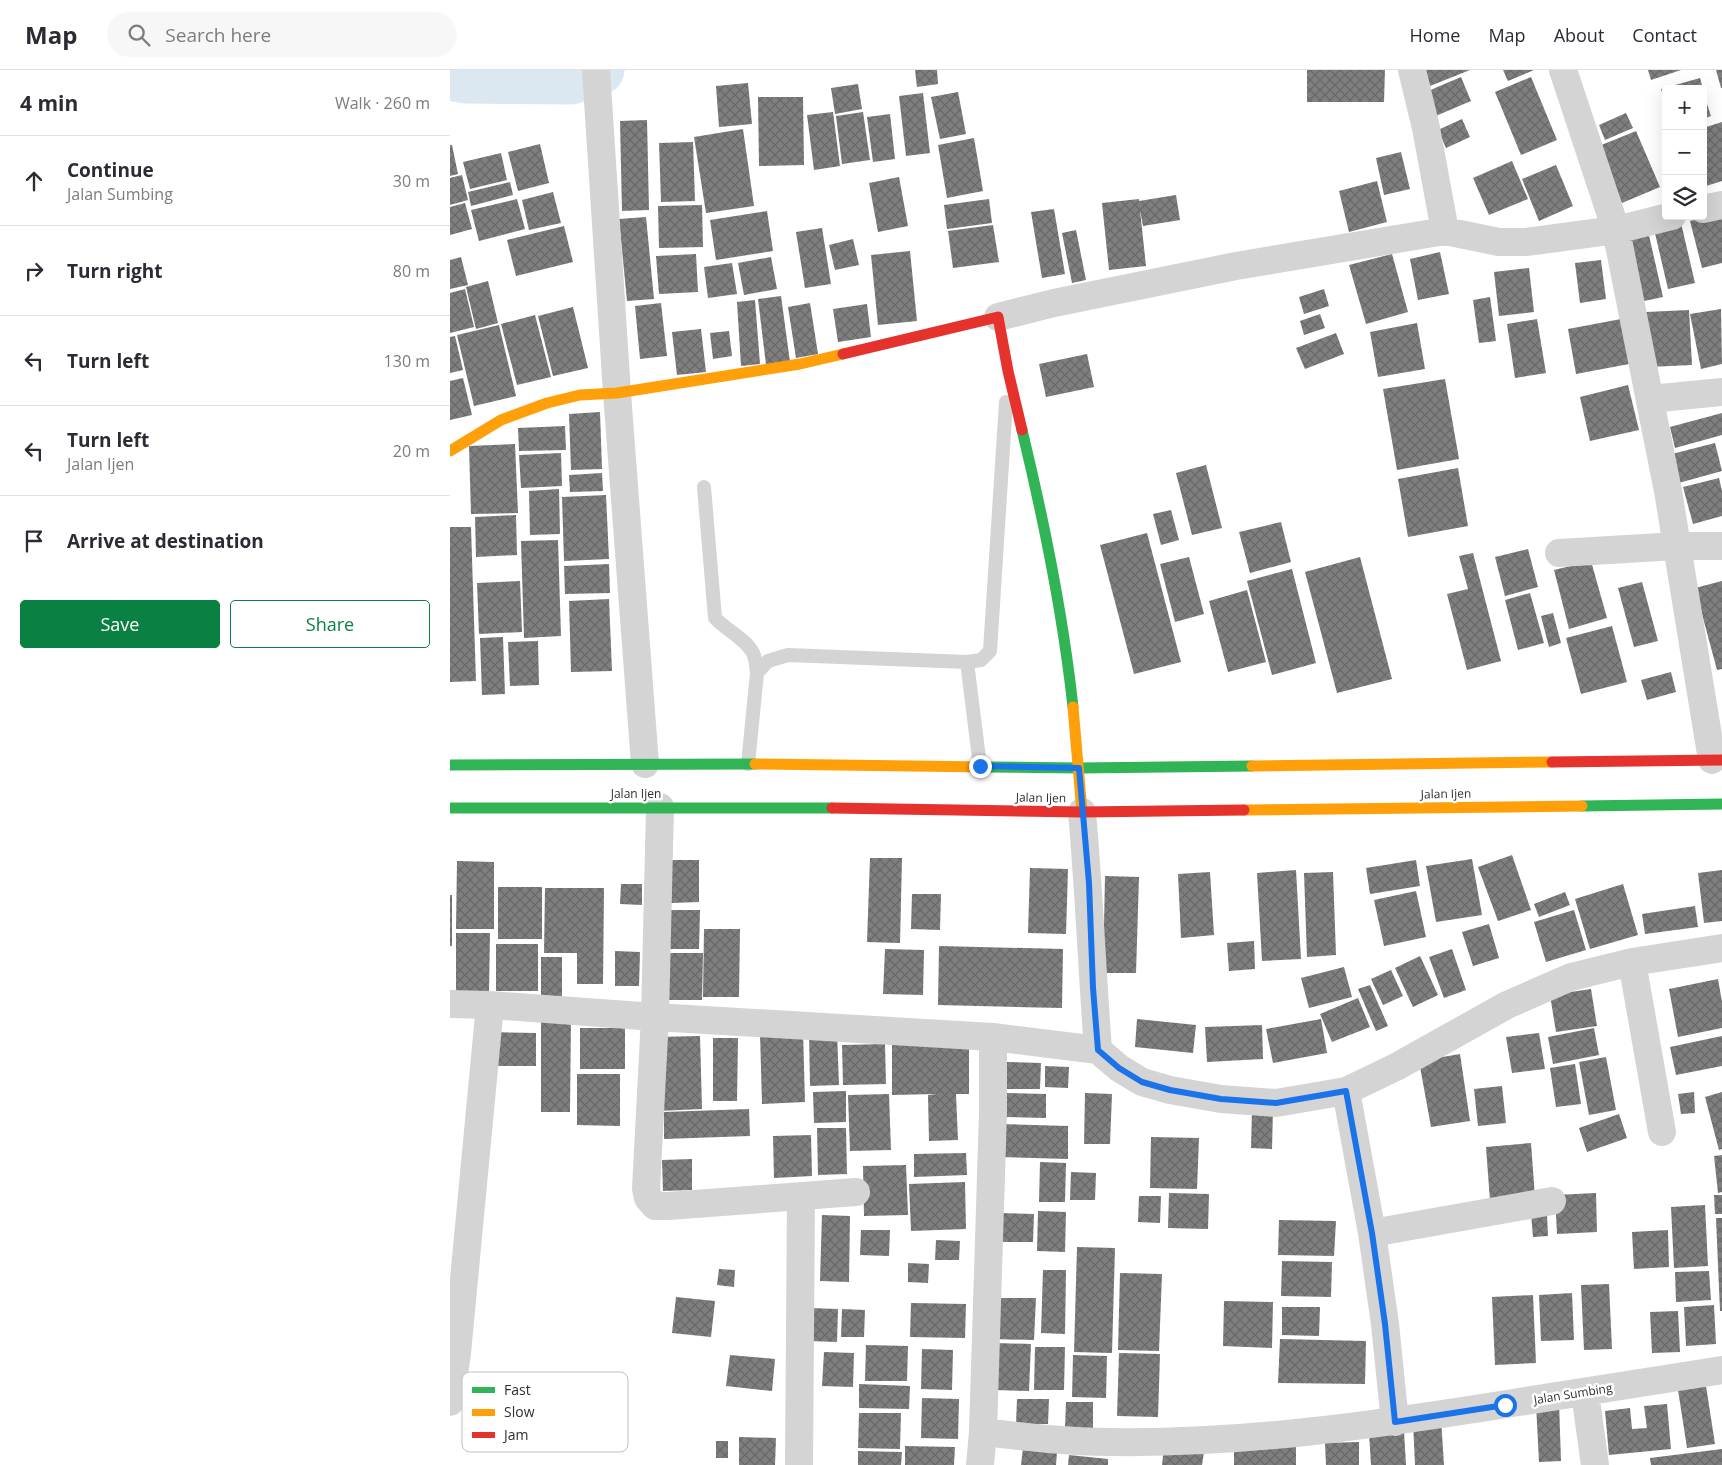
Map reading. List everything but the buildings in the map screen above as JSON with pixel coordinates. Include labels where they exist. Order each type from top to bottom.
[{"type":"street","points":[[596,70],[617,393],[645,764]]},
{"type":"street","points":[[1412,70],[1426,128],[1445,230]]},
{"type":"street","points":[[450,765],[748,764],[1079,768],[1717,760],[1650,399],[1616,230],[1563,70]]},
{"type":"street","points":[[1707,208],[1722,205]]},
{"type":"street","points":[[450,451],[501,420],[547,403],[580,394],[617,393],[800,364],[1054,304],[1236,266],[1445,230],[1499,242],[1526,242],[1616,230],[1662,218]]},
{"type":"street","points":[[998,317],[1008,371],[1042,514],[1069,672],[1089,883],[1093,988],[1098,1050]]},
{"type":"street","points":[[1650,399],[1722,392]]},
{"type":"street","points":[[1559,553],[1677,546],[1722,546]]},
{"type":"street","name":"Jalan Ijen","points":[[450,808],[748,807],[1082,812],[1722,804]]},
{"type":"street","points":[[660,807],[654,1017],[646,1189],[648,1198],[655,1206],[668,1206],[856,1192]]},
{"type":"street","points":[[450,1004],[994,1037],[1098,1050],[1119,1068],[1142,1082],[1170,1090],[1221,1099],[1276,1103],[1346,1091],[1396,1067],[1507,1005],[1571,977],[1632,962],[1722,948]]},
{"type":"street","points":[[1632,962],[1662,1132]]},
{"type":"street","points":[[450,1402],[457,1353],[490,1005]]},
{"type":"street","points":[[980,1465],[983,1432],[994,1037]]},
{"type":"street","points":[[1346,1091],[1372,1233],[1385,1324],[1395,1422]]},
{"type":"street","points":[[799,1465],[801,1196]]},
{"type":"street","points":[[1372,1233],[1552,1201]]},
{"type":"street","name":"Jalan Sumbing","points":[[983,1432],[1109,1442],[1161,1442],[1259,1437],[1395,1422],[1722,1370]]},
{"type":"street","points":[[1586,1393],[1595,1465]]},
{"type":"lane","points":[[757,673],[768,661],[788,655],[967,662],[981,660],[990,650],[1008,371]]},
{"type":"lane","points":[[704,487],[715,618],[746,643],[754,654],[757,673],[748,764]]},
{"type":"lane","points":[[967,662],[980,766]]},
{"type":"waterway","points":[[450,76],[467,79],[571,80],[600,70]]},
{"type":"traffic: fast","points":[[1022,430],[1052,568],[1064,637],[1073,707]]},
{"type":"traffic: fast","points":[[450,765],[755,764]]},
{"type":"traffic: fast","points":[[987,767],[1252,766]]},
{"type":"traffic: fast","points":[[1582,806],[1722,804]]},
{"type":"traffic: fast","points":[[450,808],[832,808]]},
{"type":"traffic: slow","points":[[450,451],[501,420],[547,403],[580,395],[617,393],[800,364],[843,354]]},
{"type":"traffic: slow","points":[[1073,707],[1082,812]]},
{"type":"traffic: slow","points":[[1252,766],[1552,762]]},
{"type":"traffic: slow","points":[[755,764],[987,767]]},
{"type":"traffic: slow","points":[[1244,810],[1582,806]]},
{"type":"traffic: jam","points":[[843,354],[998,317],[1022,430]]},
{"type":"traffic: jam","points":[[1552,762],[1722,760]]},
{"type":"traffic: jam","points":[[832,808],[1082,812],[1244,810]]},
{"type":"route","points":[[980,766],[1079,768],[1089,883],[1093,988],[1098,1050],[1119,1068],[1142,1082],[1170,1090],[1221,1099],[1276,1103],[1346,1091],[1372,1233],[1385,1324],[1395,1422],[1505,1405]]}]
